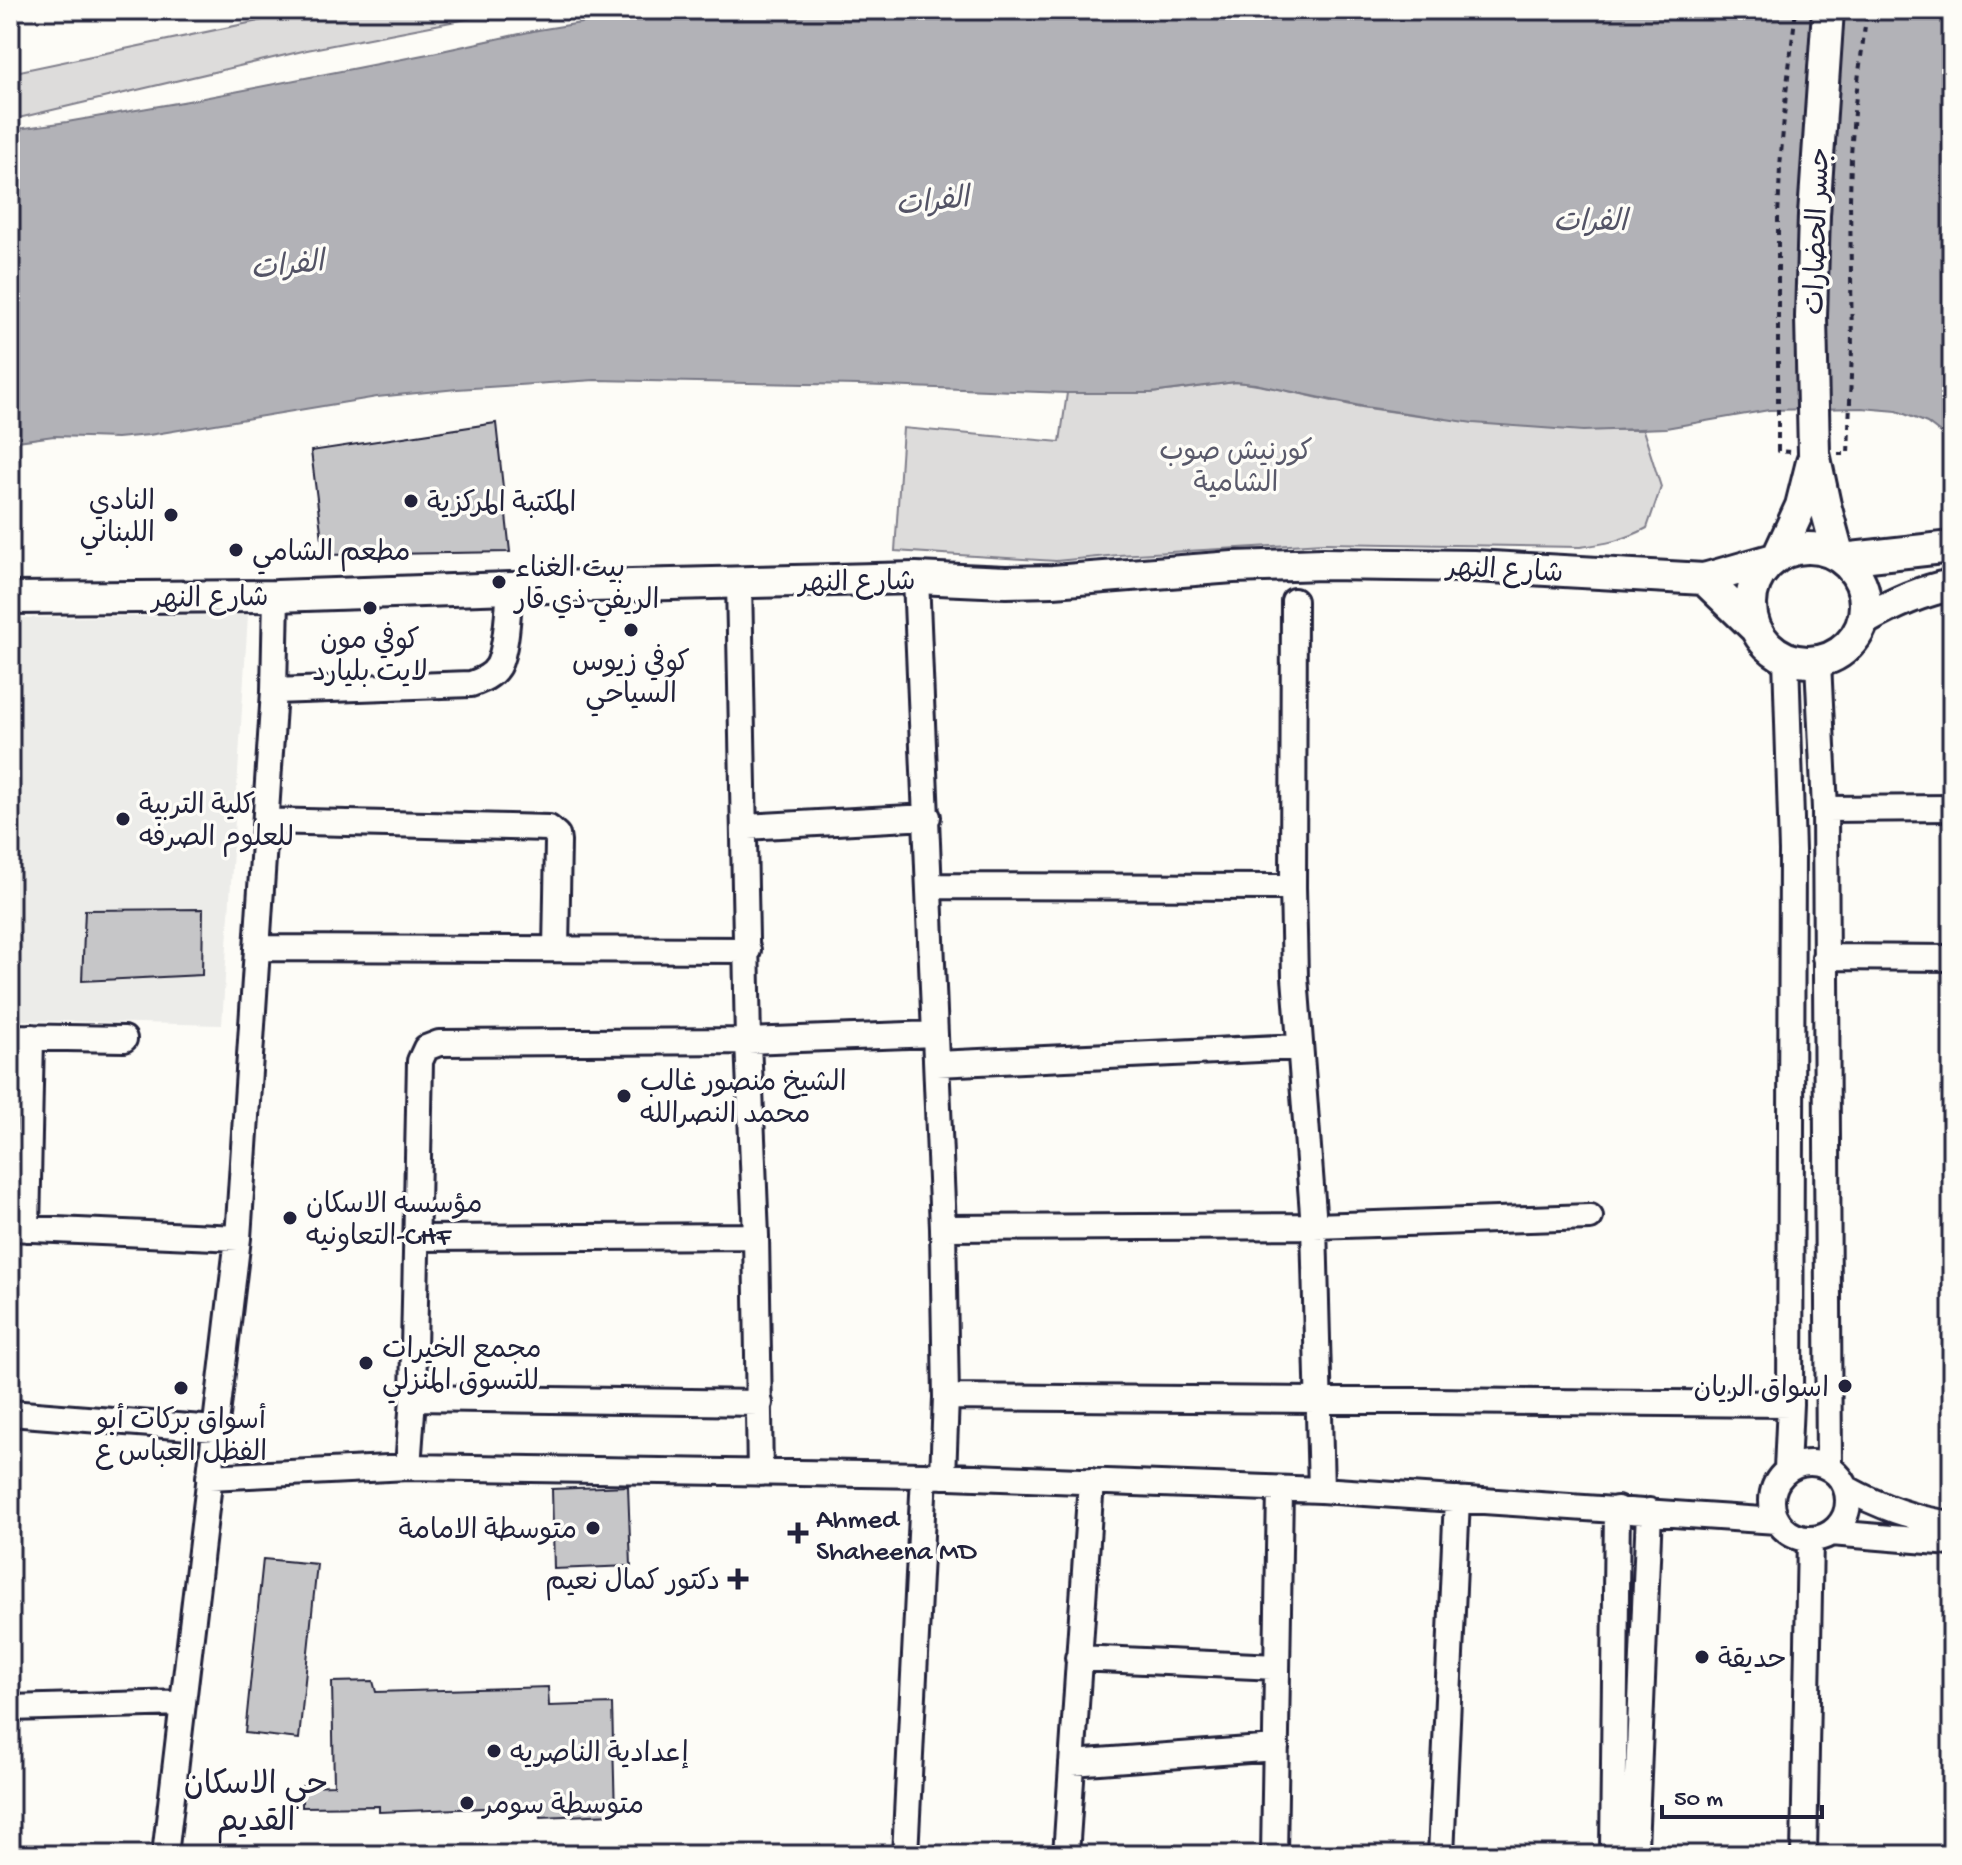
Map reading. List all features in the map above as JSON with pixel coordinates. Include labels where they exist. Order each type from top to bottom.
[{"type":"main road","name":"جسر الحضارات","points":[[1814,453],[1811,317],[1814,215],[1828,10]]},
{"type":"main road","points":[[1755,628],[1751,606],[1753,590],[1759,576],[1776,557],[1801,506],[1814,453]]},
{"type":"main road","points":[[1814,453],[1841,558]]},
{"type":"main road","points":[[1841,558],[1952,547]]},
{"type":"main road","points":[[1704,579],[1755,628],[1768,646],[1786,658],[1818,662],[1829,659],[1847,647],[1864,620],[1864,591],[1856,573],[1830,552],[1798,549],[1776,557]]},
{"type":"main road","name":"شارع النهر","points":[[10,598],[276,596],[916,578],[1053,581],[1233,567],[1398,564],[1704,579],[1776,557]]},
{"type":"main road","points":[[1864,620],[1900,600],[1952,585]]},
{"type":"street","points":[[905,1855],[934,1475],[946,1397],[928,817],[916,578]]},
{"type":"street","points":[[739,582],[760,1473]]},
{"type":"street","points":[[274,691],[471,684],[488,677],[498,667],[503,651],[510,588]]},
{"type":"street","points":[[165,1855],[238,1238],[274,691],[276,596]]},
{"type":"street","points":[[1294,601],[1295,977],[1314,1226],[1321,1490]]},
{"type":"street","points":[[1786,658],[1792,851],[1790,1404],[1787,1469]]},
{"type":"street","points":[[1818,662],[1825,809],[1829,1468]]},
{"type":"street","points":[[1825,809],[1952,808]]},
{"type":"street","points":[[744,827],[928,817]]},
{"type":"street","points":[[266,821],[549,828],[557,835],[558,842],[556,949]]},
{"type":"street","points":[[930,886],[1293,887]]},
{"type":"street","points":[[257,948],[748,950]]},
{"type":"street","points":[[1825,957],[1952,958]]},
{"type":"street","points":[[408,1467],[413,1398],[420,1061],[426,1048],[439,1043],[748,1041],[935,1034]]},
{"type":"street","points":[[124,1039],[20,1037],[18,1228],[238,1238]]},
{"type":"street","points":[[937,1064],[1300,1047]]},
{"type":"street","points":[[943,1228],[1314,1226],[1590,1217]]},
{"type":"street","points":[[417,1238],[756,1236]]},
{"type":"street","points":[[946,1397],[1790,1404]]},
{"type":"street","points":[[413,1398],[760,1403]]},
{"type":"street","points":[[10,1413],[215,1429]]},
{"type":"street","points":[[1821,1536],[1840,1525],[1845,1516],[1846,1488],[1836,1473],[1821,1464],[1805,1463],[1787,1469],[1776,1483],[1771,1502],[1777,1521],[1791,1534],[1821,1536],[1952,1543]]},
{"type":"street","points":[[209,1477],[408,1467],[934,1475],[1321,1490],[1777,1521]]},
{"type":"street","points":[[1066,1855],[1091,1481]]},
{"type":"street","points":[[1846,1488],[1885,1507],[1918,1518],[1952,1524]]},
{"type":"street","points":[[1274,1855],[1280,1489]]},
{"type":"street","points":[[1441,1855],[1457,1499]]},
{"type":"street","points":[[1617,1509],[1625,1852]]},
{"type":"street","points":[[1625,1852],[1649,1511]]},
{"type":"street","points":[[1804,1855],[1821,1536]]},
{"type":"street","points":[[1078,1658],[1277,1667]]},
{"type":"street","points":[[10,1708],[183,1703]]},
{"type":"street","points":[[1072,1763],[1276,1748]]},
{"type":"path","points":[[1778,451],[1780,180],[1796,10]]},
{"type":"path","points":[[1848,454],[1852,349],[1851,156],[1867,10]]},
{"type":"shaded area","name":"كلية التربية للعلوم الصرفه","points":[[248,615],[222,1025],[10,1020],[10,618]]},
{"type":"green space","points":[[311,10],[513,10],[307,50],[10,120],[10,73]]},
{"type":"green space","name":"كورنيش صوب الشامية","points":[[1235,382],[1368,408],[1436,417],[1505,425],[1643,430],[1661,487],[1647,528],[1615,541],[1580,547],[1323,543],[1056,561],[895,551],[903,428],[1060,442],[1067,393],[1151,393]]},
{"type":"water","name":"الفرات","points":[[661,10],[1952,10],[1952,442],[1927,423],[1897,411],[1862,408],[1769,410],[1666,428],[1583,431],[1473,423],[1365,407],[1235,382],[1151,393],[1067,393],[595,380],[377,397],[149,435],[117,438],[54,436],[10,442],[10,130],[188,101],[538,30]]},
{"type":"building","name":"المكتبة المركزية","points":[[496,423],[510,552],[324,555],[311,451]]},
{"type":"building","points":[[203,909],[202,975],[82,981],[85,910]]},
{"type":"building","points":[[628,1486],[631,1566],[554,1569],[552,1489]]},
{"type":"building","points":[[263,1559],[317,1564],[299,1739],[245,1733]]},
{"type":"building","points":[[373,1681],[376,1692],[548,1687],[549,1706],[612,1704],[615,1814],[540,1817],[540,1806],[379,1812],[379,1806],[302,1807],[302,1786],[334,1785],[332,1682]]},
{"type":"place","name":"المكتبة المركزية","points":[[411,501]]},
{"type":"place","name":"النادي اللبناني","points":[[171,515]]},
{"type":"place","name":"مطعم الشامي","points":[[236,550]]},
{"type":"place","name":"بيت الغناء الريفي ذي قار","points":[[499,582]]},
{"type":"place","name":"كوفي مون لايت بليارد","points":[[370,608]]},
{"type":"place","name":"كوفي زيوس السياحي","points":[[631,630]]},
{"type":"place","name":"كلية التربية للعلوم الصرفه","points":[[123,819]]},
{"type":"place","name":"الشيخ منصور غالب محمد النصرالله","points":[[624,1096]]},
{"type":"place","name":"مؤسسه الاسكان التعاونيه-CHF","points":[[290,1218]]},
{"type":"place","name":"مجمع الخيرات للتسوق المنزلي","points":[[366,1363]]},
{"type":"place","name":"اسواق الريان","points":[[1845,1386]]},
{"type":"place","name":"أسواق بركات أبو الفظل العباس ع","points":[[181,1388]]},
{"type":"place","name":"متوسطة الامامة","points":[[593,1528]]},
{"type":"place","name":"Ahmed Shaheena MD","points":[[798,1533]]},
{"type":"place","name":"دكتور كمال نعيم","points":[[738,1579]]},
{"type":"place","name":"حديقة","points":[[1702,1657]]},
{"type":"place","name":"إعدادية الناصريه","points":[[494,1751]]},
{"type":"place","name":"متوسطة سومر","points":[[467,1803]]},
{"type":"district","name":"حي الاسكان القديم","points":[[256,1800]]}]
